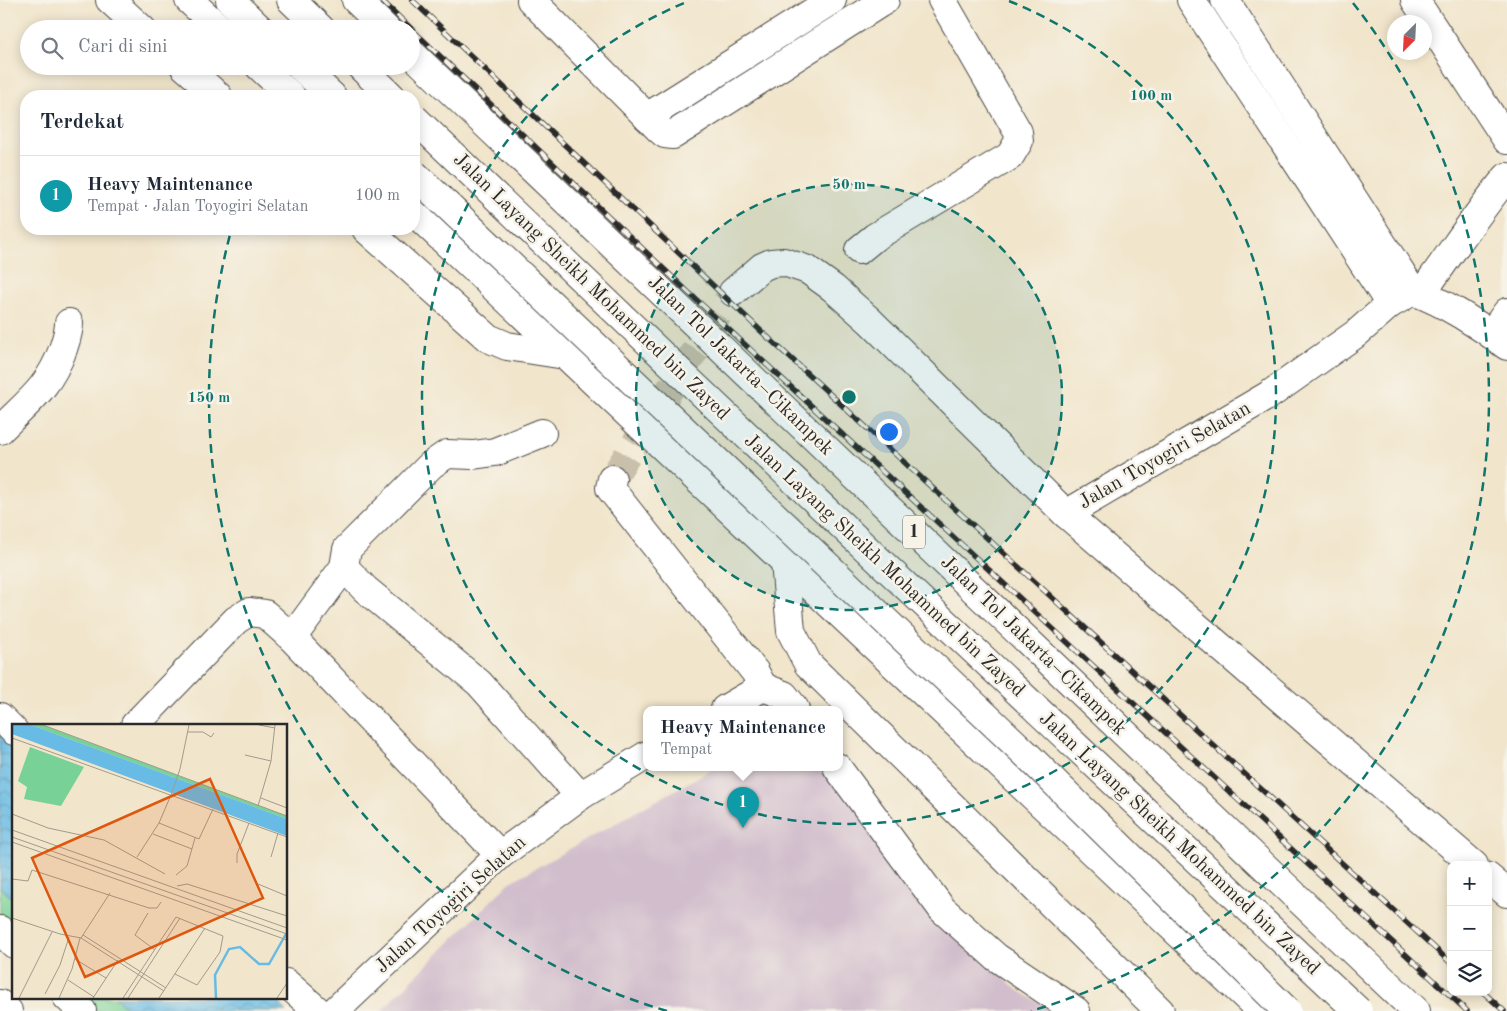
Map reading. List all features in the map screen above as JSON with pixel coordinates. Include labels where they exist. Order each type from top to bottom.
[{"type":"main road","points":[[110,0],[132,20]]},
{"type":"main road","points":[[189,0],[210,20]]},
{"type":"main road","points":[[230,0],[251,20]]},
{"type":"main road","points":[[291,0],[312,20]]},
{"type":"main road","points":[[356,0],[377,20]]},
{"type":"main road","points":[[530,0],[665,134],[673,135],[886,0]]},
{"type":"main road","points":[[647,117],[832,0]]},
{"type":"main road","points":[[859,250],[875,238],[1010,156],[1019,142],[1018,132],[942,0]]},
{"type":"main road","points":[[1191,0],[1208,26],[1408,296],[1502,331]]},
{"type":"main road","points":[[1415,0],[1507,140]]},
{"type":"main road","points":[[1208,26],[1235,4],[1408,296]]},
{"type":"main road","name":"Jalan Tol Jakarta–Cikampek","points":[[420,62],[1416,1011]]},
{"type":"main road","points":[[194,75],[211,90]]},
{"type":"main road","points":[[269,75],[285,90]]},
{"type":"main road","points":[[310,75],[326,90]]},
{"type":"main road","points":[[370,75],[386,90]]},
{"type":"main road","name":"Jalan Layang Sheikh Mohammed bin Zayed","points":[[420,124],[752,441],[1358,1011]]},
{"type":"main road","name":"Jalan Toyogiri Selatan","points":[[733,292],[762,267],[771,263],[784,262],[808,270],[833,288],[870,321],[1066,514],[1270,395],[1408,296],[1448,258],[1492,195],[1507,177]]},
{"type":"main road","name":"Jalan Layang Sheikh Mohammed bin Zayed","points":[[420,180],[1027,755],[1287,1011]]},
{"type":"main road","points":[[420,218],[1262,1011]]},
{"type":"main road","points":[[373,235],[488,338],[507,346],[565,354]]},
{"type":"main road","points":[[0,430],[49,380],[57,367],[69,332],[70,323]]},
{"type":"main road","points":[[292,638],[344,567],[346,549],[431,466],[448,454],[473,455],[495,452],[542,433]]},
{"type":"main road","points":[[612,479],[610,486],[612,492],[755,672],[763,688],[784,695],[793,706]]},
{"type":"main road","points":[[1066,514],[1469,861]]},
{"type":"main road","points":[[785,562],[791,631],[808,664],[1160,1011]]},
{"type":"main road","points":[[344,567],[365,589],[478,683],[580,796]]},
{"type":"main road","points":[[136,724],[236,620],[249,612],[265,614],[292,638],[500,855]]},
{"type":"main road","points":[[730,706],[763,688]]},
{"type":"main road","points":[[0,717],[12,729]]},
{"type":"main road","name":"Jalan Toyogiri Selatan","points":[[335,1011],[500,855],[580,796],[643,757]]},
{"type":"main road","points":[[840,771],[942,909],[996,957],[1076,1011]]},
{"type":"main road","points":[[1492,880],[1507,893]]},
{"type":"main road","points":[[0,930],[12,942]]},
{"type":"main road","points":[[288,985],[318,1011]]},
{"type":"main road","points":[[69,998],[82,1011]]},
{"type":"main road","points":[[0,1004],[8,1011]]},
{"type":"shaded area","points":[[709,771],[831,771],[947,922],[1016,989],[1053,1011],[381,1011],[509,883]]},
{"type":"green space","points":[[0,887],[12,898],[12,938],[0,927]]},
{"type":"green space","points":[[72,998],[116,998],[129,1011],[84,1011]]},
{"type":"water","points":[[0,729],[12,741],[12,898],[0,887]]},
{"type":"water","points":[[116,998],[273,998],[286,1011],[129,1011]]},
{"type":"tunnel","points":[[612,479],[733,292]]},
{"type":"railway","points":[[381,0],[402,20]]},
{"type":"railway","points":[[412,0],[761,331],[1447,959]]},
{"type":"railway","points":[[420,37],[688,292],[1467,1011]]},
{"type":"railway","points":[[1487,996],[1504,1011]]},
{"type":"place","name":"Heavy Maintenance","points":[[743,828]]}]
